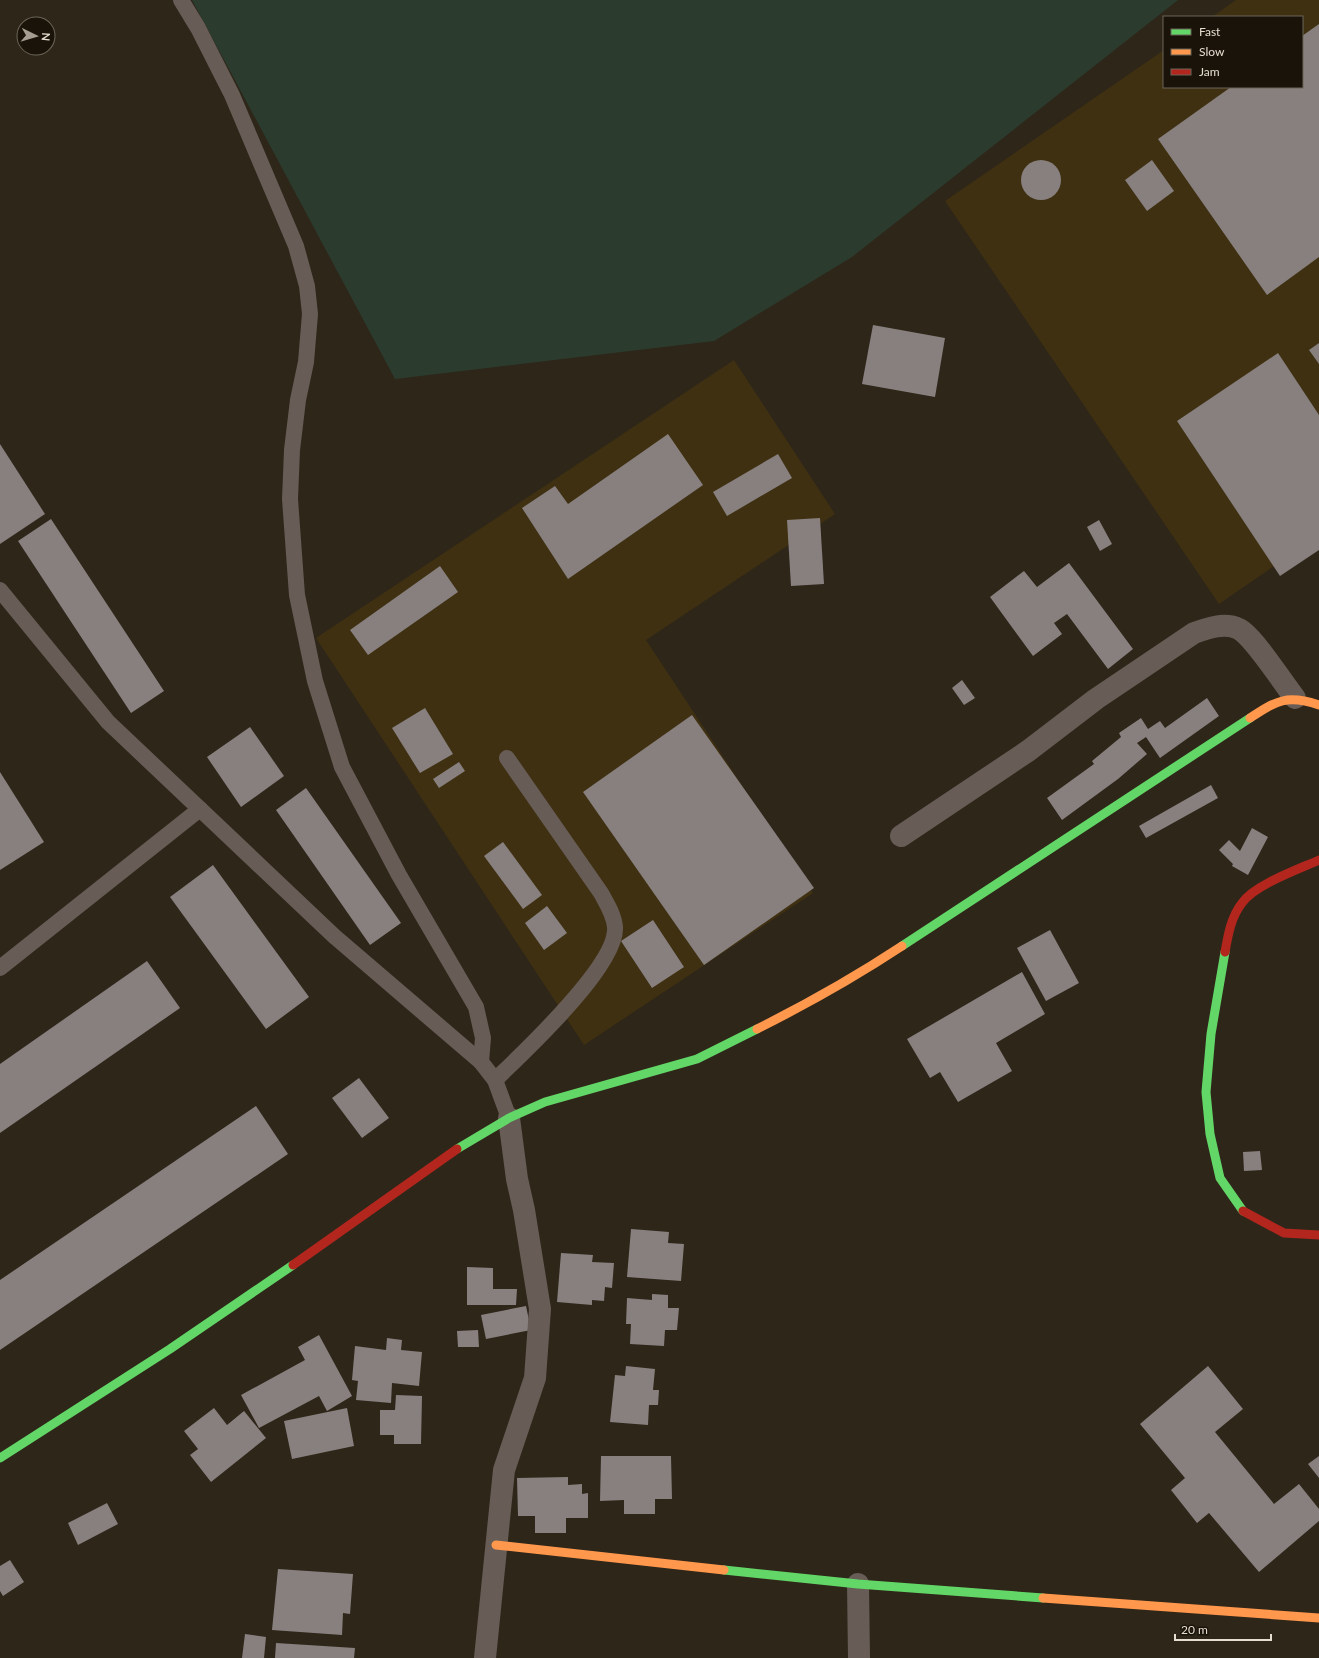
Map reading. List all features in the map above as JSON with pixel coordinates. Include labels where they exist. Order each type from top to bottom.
[{"type":"street","points":[[901,836],[1028,752],[1096,699],[1194,633],[1212,627],[1226,626],[1239,629],[1249,637],[1295,698]]},
{"type":"street","points":[[0,1458],[170,1349],[354,1223],[444,1157],[509,1118],[545,1102],[697,1059],[794,1011],[867,969],[1268,706],[1284,699],[1295,698],[1319,705]]},
{"type":"street","points":[[1319,860],[1262,886],[1242,902],[1230,926],[1211,1034],[1206,1092],[1210,1134],[1220,1178],[1243,1211],[1284,1233],[1319,1235]]},
{"type":"street","points":[[485,1658],[504,1470],[535,1378],[540,1309],[524,1210],[517,1179],[509,1118]]},
{"type":"street","points":[[496,1545],[858,1584],[1319,1618]]},
{"type":"street","points":[[858,1584],[859,1658]]},
{"type":"lane","points":[[181,0],[198,28],[232,96],[296,246],[307,286],[310,314],[306,362],[298,400],[292,450],[290,499],[296,596],[315,681],[342,767],[399,875],[476,1007],[483,1038],[481,1062]]},
{"type":"lane","points":[[0,590],[108,722],[334,936],[481,1062],[496,1080],[509,1118]]},
{"type":"lane","points":[[496,1080],[563,1013],[603,962],[612,945],[615,928],[612,914],[601,893],[507,758]]},
{"type":"lane","points":[[0,968],[200,809]]},
{"type":"shaded area","points":[[1236,0],[1319,0],[1319,535],[1219,604],[945,201],[1163,51],[1163,88],[1303,88],[1303,16],[1213,16]]},
{"type":"shaded area","points":[[734,360],[835,514],[646,640],[813,893],[584,1045],[316,638]]},
{"type":"green space","points":[[192,0],[1178,0],[852,257],[714,341],[395,379]]},
{"type":"building","points":[[1319,24],[1319,257],[1267,295],[1158,139],[1230,88],[1303,88],[1303,35]]},
{"type":"building","points":[[1041,160],[1055,166],[1061,180],[1055,194],[1041,200],[1027,194],[1021,180],[1027,166]]},
{"type":"building","points":[[1152,160],[1174,191],[1147,211],[1125,180]]},
{"type":"building","points":[[873,325],[945,338],[935,397],[862,384]]},
{"type":"building","points":[[1319,343],[1319,364],[1309,350]]},
{"type":"building","points":[[1278,353],[1319,415],[1319,550],[1280,576],[1177,421]]},
{"type":"building","points":[[668,434],[703,485],[568,579],[522,508],[555,486],[568,504]]},
{"type":"building","points":[[0,444],[45,514],[0,544]]},
{"type":"building","points":[[778,454],[792,478],[727,516],[713,492]]},
{"type":"building","points":[[820,518],[824,584],[791,586],[787,520]]},
{"type":"building","points":[[51,519],[164,691],[131,713],[18,541]]},
{"type":"building","points":[[1099,520],[1112,544],[1100,551],[1087,527]]},
{"type":"building","points":[[1069,563],[1133,649],[1108,669],[1067,614],[1054,623],[1062,634],[1033,656],[990,597],[1024,571],[1037,587]]},
{"type":"building","points":[[440,566],[458,592],[368,655],[350,630]]},
{"type":"building","points":[[962,680],[975,698],[964,705],[952,688]]},
{"type":"building","points":[[1207,698],[1219,716],[1160,758],[1146,737],[1137,743],[1147,754],[1118,779],[1062,820],[1047,798],[1094,764],[1092,761],[1121,737],[1119,733],[1141,718],[1148,729],[1160,721],[1165,728]]},
{"type":"building","points":[[425,708],[453,754],[420,773],[392,728]]},
{"type":"building","points":[[692,715],[814,888],[704,965],[583,792]]},
{"type":"building","points":[[250,727],[284,776],[241,807],[207,757]]},
{"type":"building","points":[[459,762],[465,771],[439,788],[433,779]]},
{"type":"building","points":[[0,772],[44,842],[0,870]]},
{"type":"building","points":[[1211,785],[1218,798],[1146,838],[1139,826]]},
{"type":"building","points":[[306,788],[401,923],[370,945],[276,810]]},
{"type":"building","points":[[1252,828],[1268,837],[1248,875],[1232,866],[1233,864],[1219,850],[1229,840],[1240,851]]},
{"type":"building","points":[[503,842],[542,895],[523,909],[484,856]]},
{"type":"building","points":[[213,865],[309,997],[266,1029],[170,897]]},
{"type":"building","points":[[547,906],[567,933],[544,950],[525,923]]},
{"type":"building","points":[[653,920],[684,967],[652,988],[621,941]]},
{"type":"building","points":[[1050,930],[1079,983],[1046,1001],[1017,948]]},
{"type":"building","points":[[147,961],[180,1008],[0,1133],[0,1064]]},
{"type":"building","points":[[1022,972],[1045,1014],[996,1043],[1012,1071],[958,1102],[940,1072],[930,1078],[907,1039]]},
{"type":"building","points":[[359,1078],[389,1118],[362,1138],[332,1098]]},
{"type":"building","points":[[256,1106],[288,1154],[0,1350],[0,1280]]},
{"type":"building","points":[[1260,1151],[1262,1170],[1244,1171],[1243,1152]]},
{"type":"building","points":[[631,1229],[669,1232],[668,1243],[684,1244],[681,1281],[627,1277]]},
{"type":"building","points":[[561,1253],[593,1255],[592,1262],[614,1263],[612,1288],[605,1287],[604,1301],[592,1300],[592,1305],[557,1302]]},
{"type":"building","points":[[467,1267],[493,1268],[493,1289],[517,1289],[516,1305],[467,1305]]},
{"type":"building","points":[[652,1294],[668,1295],[668,1308],[679,1308],[677,1330],[665,1330],[664,1346],[630,1344],[631,1324],[626,1324],[627,1298],[652,1300]]},
{"type":"building","points":[[526,1306],[531,1330],[486,1339],[481,1315]]},
{"type":"building","points":[[478,1330],[479,1347],[458,1347],[457,1331]]},
{"type":"building","points":[[319,1335],[352,1396],[327,1411],[319,1396],[259,1428],[241,1395],[305,1360],[298,1347]]},
{"type":"building","points":[[387,1338],[402,1340],[401,1350],[422,1352],[419,1386],[392,1383],[391,1403],[356,1400],[358,1381],[352,1380],[355,1346],[386,1350]]},
{"type":"building","points":[[626,1366],[655,1369],[653,1390],[659,1390],[658,1405],[649,1405],[648,1425],[610,1422],[615,1375],[625,1376]]},
{"type":"building","points":[[1208,1366],[1243,1409],[1215,1432],[1274,1504],[1299,1484],[1319,1509],[1319,1521],[1259,1572],[1209,1513],[1197,1523],[1171,1490],[1185,1478],[1140,1424]]},
{"type":"building","points":[[396,1395],[422,1396],[421,1444],[394,1444],[394,1435],[380,1435],[380,1410],[395,1410]]},
{"type":"building","points":[[214,1408],[227,1425],[244,1411],[266,1438],[211,1482],[190,1455],[198,1449],[184,1431]]},
{"type":"building","points":[[347,1408],[354,1446],[292,1459],[284,1421]]},
{"type":"building","points":[[601,1456],[671,1456],[672,1499],[655,1499],[655,1514],[624,1514],[624,1500],[600,1501]]},
{"type":"building","points":[[1319,1456],[1319,1478],[1308,1464]]},
{"type":"building","points":[[568,1477],[568,1485],[582,1484],[582,1494],[588,1493],[588,1518],[566,1518],[566,1533],[535,1533],[535,1516],[518,1516],[517,1478]]},
{"type":"building","points":[[107,1503],[118,1524],[78,1545],[68,1523]]},
{"type":"building","points":[[10,1560],[24,1582],[3,1596],[0,1591],[0,1566]]},
{"type":"building","points":[[278,1569],[353,1574],[350,1614],[343,1613],[342,1635],[272,1630]]},
{"type":"building","points":[[245,1634],[266,1637],[264,1658],[242,1658]]},
{"type":"building","points":[[276,1643],[355,1648],[354,1658],[275,1658]]},
{"type":"traffic: fast","points":[[902,946],[1250,718]]},
{"type":"traffic: fast","points":[[1225,952],[1211,1034],[1206,1092],[1210,1134],[1220,1178],[1243,1211]]},
{"type":"traffic: fast","points":[[457,1149],[509,1118],[545,1102],[697,1059],[757,1029]]},
{"type":"traffic: fast","points":[[0,1458],[170,1349],[293,1265]]},
{"type":"traffic: fast","points":[[724,1570],[858,1584],[1043,1598]]},
{"type":"traffic: slow","points":[[1250,718],[1267,707],[1282,701],[1298,700],[1319,705]]},
{"type":"traffic: slow","points":[[757,1029],[831,990],[902,946]]},
{"type":"traffic: slow","points":[[496,1545],[724,1570]]},
{"type":"traffic: slow","points":[[1043,1598],[1319,1618]]},
{"type":"traffic: jam","points":[[1225,952],[1235,914],[1248,896],[1266,884],[1319,860]]},
{"type":"traffic: jam","points":[[293,1265],[457,1149]]},
{"type":"traffic: jam","points":[[1243,1211],[1284,1233],[1319,1235]]}]
